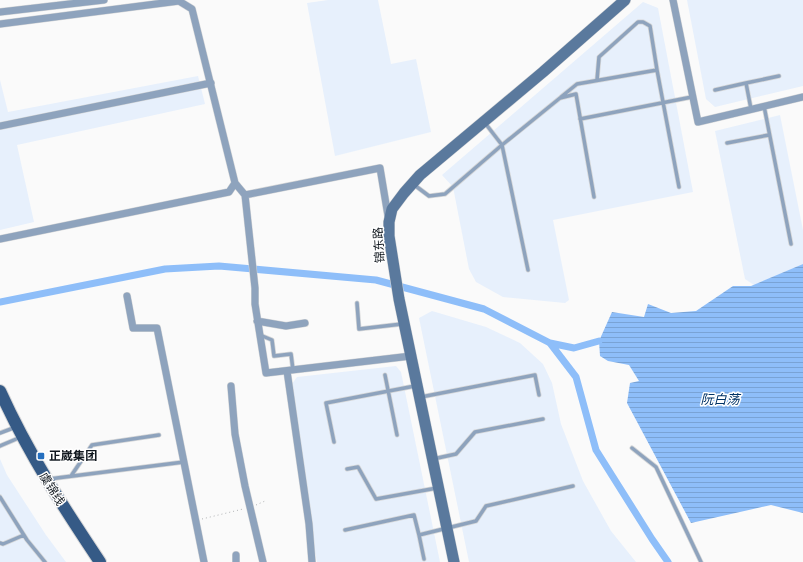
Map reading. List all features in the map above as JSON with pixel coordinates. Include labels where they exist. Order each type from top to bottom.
[{"type":"main road","name":"锦东路","points":[[454,562],[399,299],[388,236],[392,209],[420,175],[625,0]]},
{"type":"main road","name":"虞锦线","points":[[0,391],[19,432],[46,480],[100,562]]},
{"type":"street","points":[[0,12],[104,0]]},
{"type":"street","points":[[673,0],[698,122],[803,97]]},
{"type":"street","points":[[0,24],[179,1],[192,9],[235,183],[245,195],[254,278],[254,304],[266,373],[411,356]]},
{"type":"street","points":[[0,126],[211,83]]},
{"type":"street","points":[[245,195],[380,168],[389,222]]},
{"type":"street","points":[[0,238],[228,192],[235,183]]},
{"type":"street","points":[[128,296],[133,328],[157,328],[204,562]]},
{"type":"street","points":[[257,320],[286,326],[305,323]]},
{"type":"street","points":[[290,370],[309,524],[312,562]]},
{"type":"street","points":[[231,386],[235,434],[263,562]]},
{"type":"lane","points":[[597,80],[599,57],[638,22],[643,22],[650,26],[679,186]]},
{"type":"lane","points":[[412,183],[429,196],[444,194],[577,84],[657,70]]},
{"type":"lane","points":[[715,90],[779,76]]},
{"type":"lane","points":[[746,83],[751,109]]},
{"type":"lane","points":[[560,98],[576,94],[594,197]]},
{"type":"lane","points":[[580,119],[692,97]]},
{"type":"lane","points":[[764,106],[791,244]]},
{"type":"lane","points":[[484,121],[502,145],[528,270]]},
{"type":"lane","points":[[727,143],[769,134]]},
{"type":"lane","points":[[357,303],[359,329],[404,324]]},
{"type":"lane","points":[[260,335],[272,340],[274,356],[291,354],[290,370]]},
{"type":"lane","points":[[385,375],[397,435]]},
{"type":"lane","points":[[420,398],[535,375],[539,395]]},
{"type":"lane","points":[[334,442],[326,403],[416,386]]},
{"type":"lane","points":[[432,459],[456,454],[475,432],[543,418]]},
{"type":"lane","points":[[0,434],[19,432]]},
{"type":"lane","points":[[0,446],[19,432]]},
{"type":"lane","points":[[71,476],[92,444],[159,435]]},
{"type":"lane","points":[[632,448],[656,467],[701,562]]},
{"type":"lane","points":[[46,480],[184,462]]},
{"type":"lane","points":[[347,469],[358,467],[376,499],[438,488]]},
{"type":"lane","points":[[419,535],[476,521],[486,506],[573,486]]},
{"type":"lane","points":[[0,497],[24,535],[45,562]]},
{"type":"lane","points":[[0,506],[4,503]]},
{"type":"lane","points":[[345,530],[414,515],[424,559]]},
{"type":"lane","points":[[0,543],[3,544],[24,535]]},
{"type":"path","points":[[195,521],[250,508],[265,501]]},
{"type":"shaded area","points":[[328,0],[378,0],[391,64],[416,59],[431,132],[335,156],[307,3]]},
{"type":"shaded area","points":[[687,0],[803,0],[803,86],[715,107],[706,99]]},
{"type":"shaded area","points":[[643,2],[658,8],[693,192],[553,220],[569,300],[565,303],[503,297],[476,282],[469,269],[453,187],[442,175]]},
{"type":"shaded area","points":[[198,76],[205,104],[17,145],[34,222],[0,230],[0,80],[8,112]]},
{"type":"shaded area","points":[[780,115],[803,230],[803,264],[754,285],[745,279],[715,131]]},
{"type":"shaded area","points":[[432,311],[486,327],[520,343],[543,364],[552,383],[561,424],[583,481],[611,531],[636,562],[469,562],[419,318]]},
{"type":"shaded area","points":[[396,366],[401,372],[440,562],[317,562],[309,524],[289,388],[297,377]]},
{"type":"shaded area","points":[[0,459],[7,475],[46,535],[66,562],[0,562]]},
{"type":"water","name":"阮白荡","points":[[803,264],[803,513],[771,505],[691,523],[627,403],[630,383],[639,381],[629,365],[608,361],[600,356],[599,341],[612,312],[644,317],[648,304],[671,313],[696,311],[733,286],[751,286]]},
{"type":"waterway","points":[[0,302],[165,269],[219,266],[376,280],[484,309],[550,343],[576,377],[596,450],[668,562]]},
{"type":"waterway","points":[[550,343],[574,348],[599,341]]},
{"type":"place","name":"正崴集团","points":[[41,456]]}]
